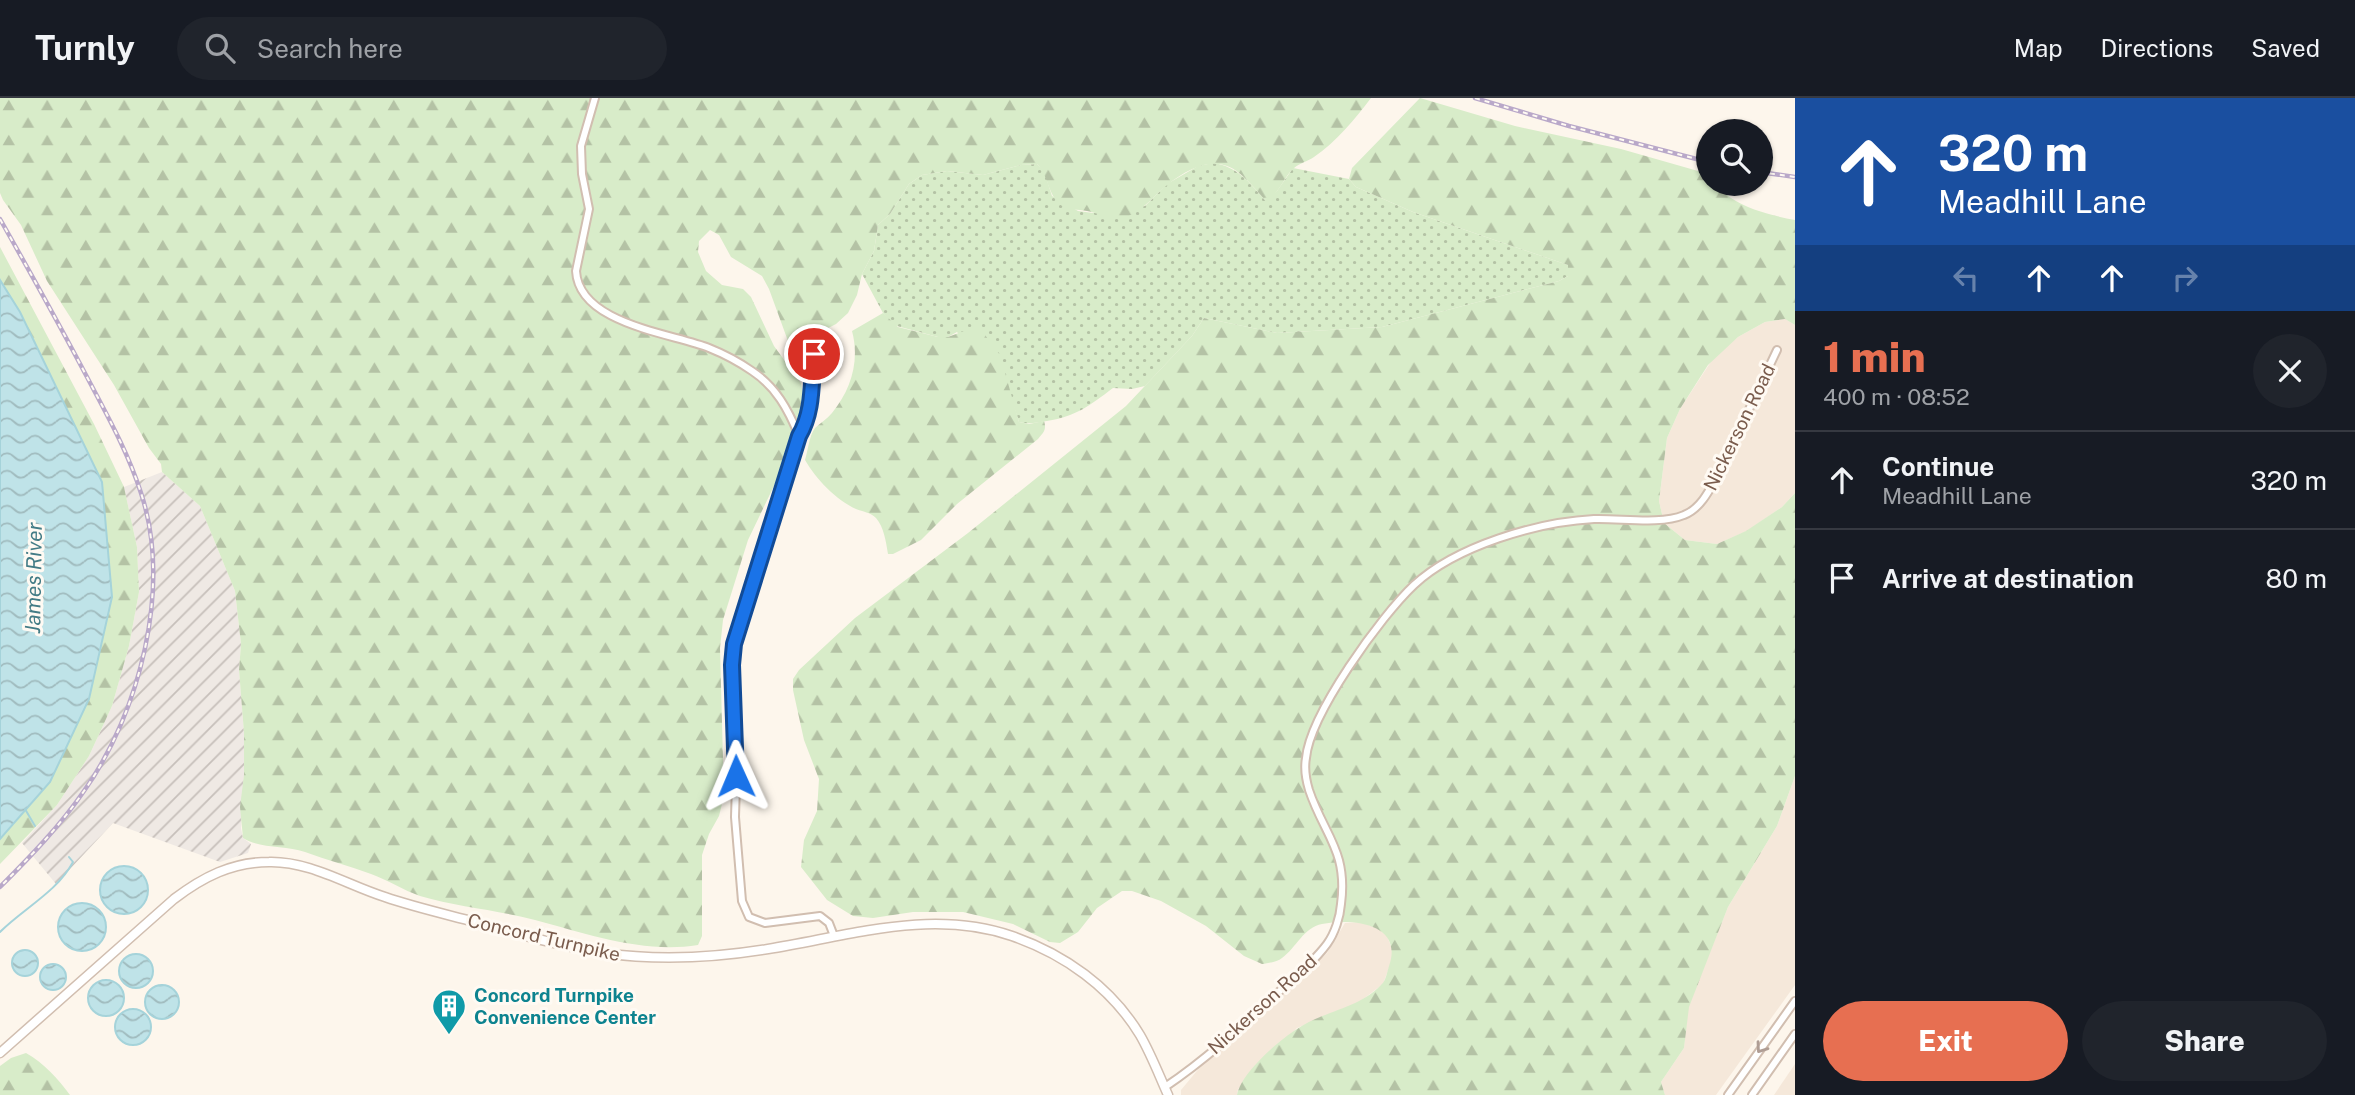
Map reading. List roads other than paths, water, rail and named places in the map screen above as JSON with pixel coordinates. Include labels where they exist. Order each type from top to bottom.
[{"type":"street","points":[[595,98],[581,146],[582,174],[589,209],[576,271],[576,280],[581,289],[592,303],[625,322],[709,348],[753,372],[779,396],[799,436]]},
{"type":"street","name":"Nickerson Road","points":[[1167,1091],[1298,975],[1330,939],[1341,905],[1341,863],[1310,790],[1306,759],[1312,735],[1323,713],[1353,661],[1390,611],[1414,585],[1436,568],[1497,539],[1572,521],[1665,519],[1690,512],[1714,481],[1777,350]]},
{"type":"street","points":[[814,354],[808,413],[734,644],[732,665],[737,753],[735,817],[742,901],[749,916],[765,923],[820,916],[829,923],[834,936]]},
{"type":"street","name":"Concord Turnpike","points":[[0,1052],[174,898],[209,875],[230,867],[271,862],[293,864],[384,897],[530,937],[627,956],[709,957],[834,936],[935,923],[988,929],[1032,944],[1079,969],[1113,999],[1139,1034],[1167,1091]]},
{"type":"street","points":[[1728,1095],[1795,1001]]},
{"type":"street","points":[[1752,1095],[1795,1034]]},
{"type":"water","name":"James River","points":[[0,280],[20,312],[102,482],[112,597],[89,699],[50,782],[0,839]]},
{"type":"water","points":[[124,866],[133,867],[141,873],[147,881],[147,899],[141,907],[133,913],[124,914],[115,913],[107,907],[101,899],[100,890],[101,881],[107,873],[115,867]]},
{"type":"water","points":[[82,903],[99,910],[106,927],[99,944],[82,951],[65,944],[58,927],[65,910]]},
{"type":"water","points":[[25,950],[34,954],[38,963],[34,972],[25,976],[16,972],[12,963],[16,954]]},
{"type":"water","points":[[136,954],[148,959],[153,971],[148,983],[136,988],[124,983],[119,971],[124,959]]},
{"type":"water","points":[[53,964],[62,968],[66,977],[62,986],[53,990],[44,986],[40,977],[44,968]]},
{"type":"water","points":[[106,980],[118,986],[124,998],[118,1010],[106,1016],[94,1010],[88,998],[94,986]]},
{"type":"water","points":[[162,985],[174,990],[179,1002],[174,1014],[162,1019],[150,1014],[145,1002],[150,990]]},
{"type":"water","points":[[133,1009],[145,1015],[151,1027],[145,1039],[133,1045],[121,1039],[115,1027],[121,1015]]},
{"type":"waterway","points":[[25,809],[35,826]]},
{"type":"waterway","points":[[0,932],[58,882],[73,862],[69,857]]},
{"type":"railway","points":[[1475,98],[1696,159]]},
{"type":"railway","points":[[1773,174],[1795,177]]},
{"type":"railway","points":[[0,219],[76,357],[130,463],[150,530],[153,568],[145,648],[135,687],[121,724],[104,759],[75,804],[0,887]]},
{"type":"place","name":"Concord Turnpike Convenience Center","points":[[449,1036]]}]
